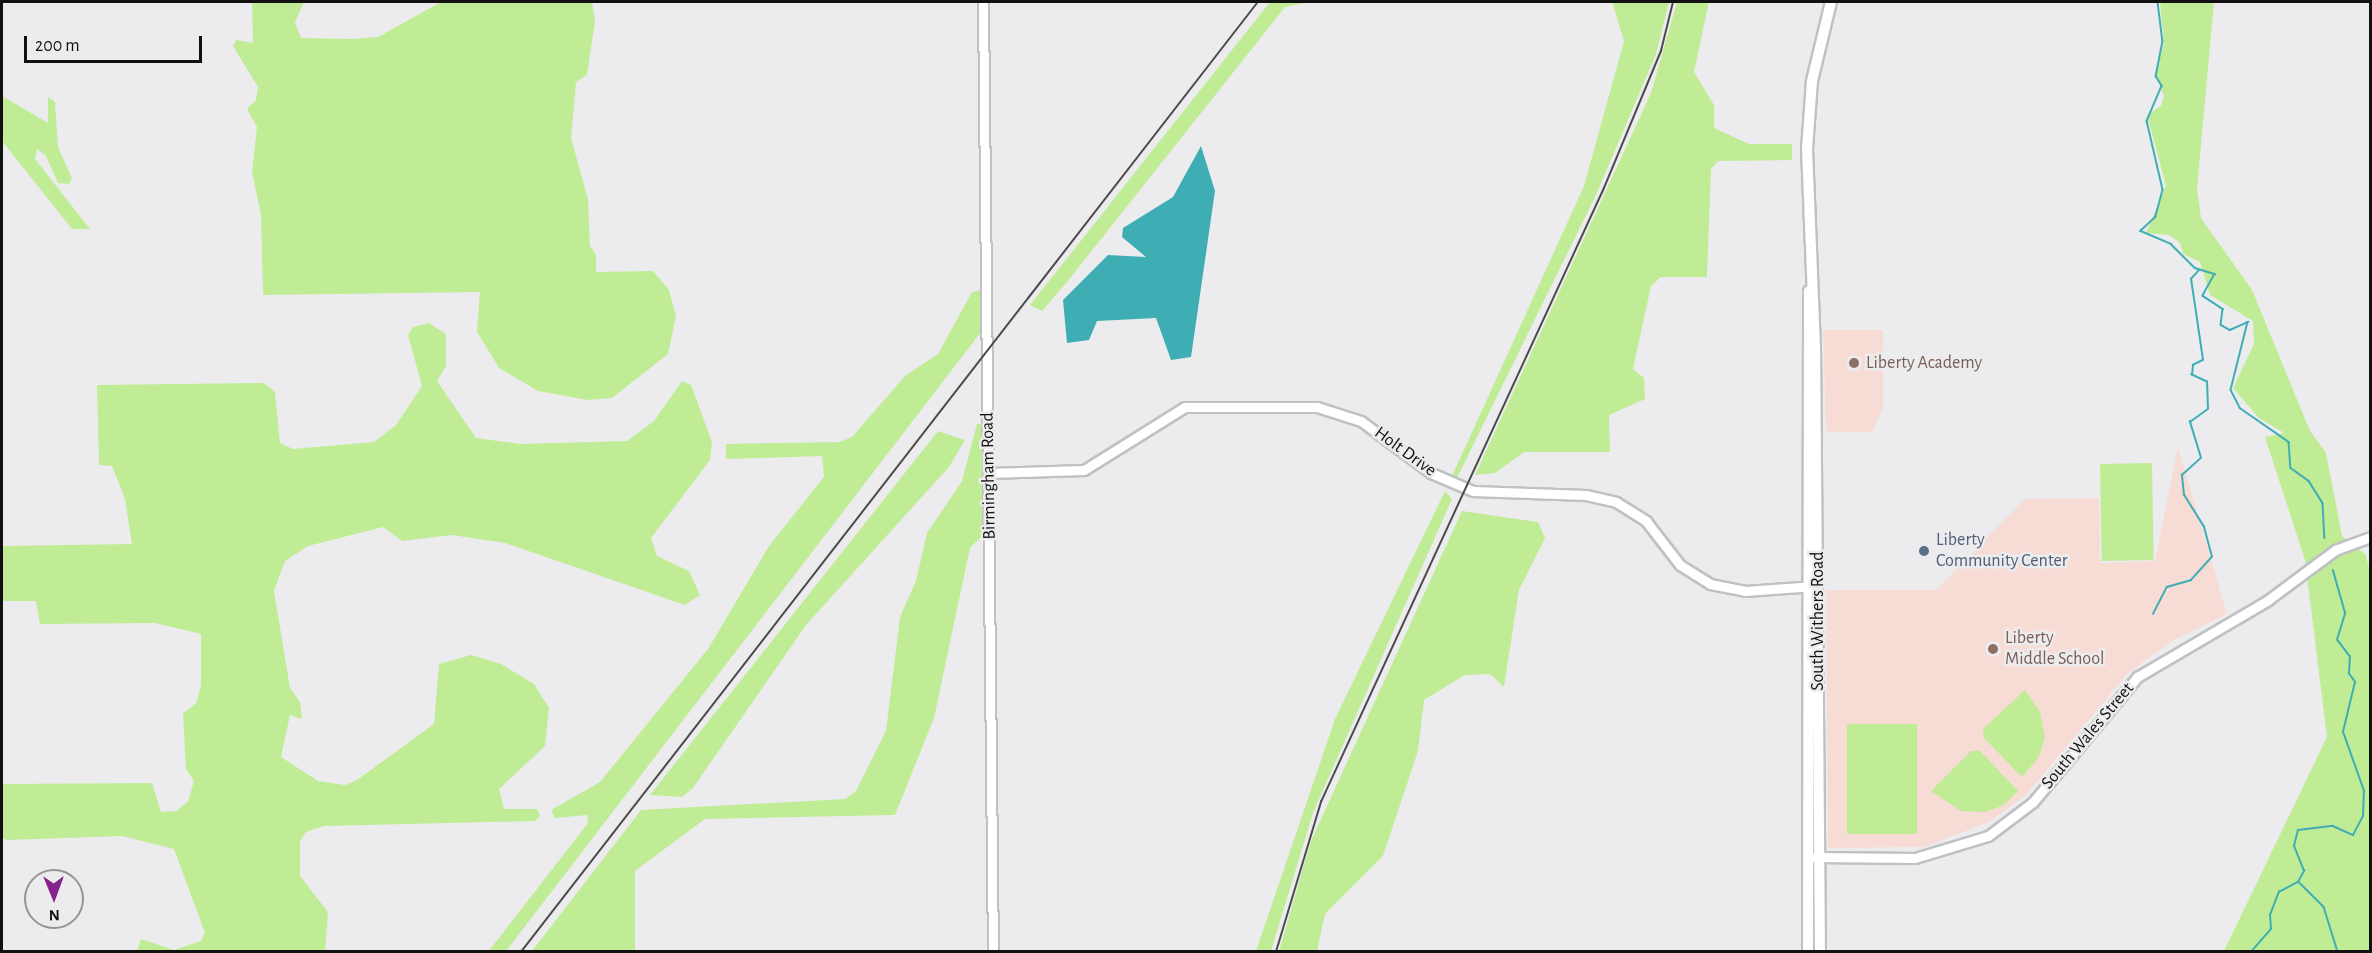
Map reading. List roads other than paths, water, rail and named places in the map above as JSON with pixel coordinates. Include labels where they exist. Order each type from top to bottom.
[{"type":"main road","name":"South Withers Road","points":[[1820,951],[1808,115],[1831,2]]},
{"type":"main road","name":"South Withers Road","points":[[1808,951],[1807,853],[1814,590]]},
{"type":"street","name":"Birmingham Road","points":[[983,2],[993,951]]},
{"type":"street","name":"Holt Drive","points":[[989,472],[1084,470],[1185,407],[1317,407],[1361,421],[1431,473],[1473,491],[1586,495],[1616,502],[1646,521],[1680,565],[1710,584],[1744,591],[1814,590]]},
{"type":"street","name":"South Wales Street","points":[[1807,867],[1819,860],[1929,857],[1988,836],[2033,802],[2137,677],[2268,600],[2335,550],[2370,537]]},
{"type":"street","points":[[1807,853],[1819,860]]},
{"type":"water","points":[[1201,146],[1215,191],[1191,357],[1171,360],[1156,318],[1097,321],[1089,340],[1067,343],[1063,300],[1108,255],[1146,257],[1122,237],[1123,228],[1173,197]]},
{"type":"waterway","points":[[2158,2],[2163,41],[2156,76],[2162,86],[2147,121],[2163,190],[2156,217],[2141,231],[2171,244],[2195,268],[2215,274],[2203,296],[2223,309],[2221,325],[2230,330],[2248,322],[2231,390],[2240,408],[2289,442],[2291,468],[2309,481],[2323,503],[2325,538]]},
{"type":"waterway","points":[[2153,614],[2167,587],[2191,580],[2212,557],[2204,527],[2184,495],[2182,475],[2201,458],[2190,422],[2208,409],[2207,382],[2192,375],[2193,365],[2203,360],[2191,279],[2199,270]]},
{"type":"waterway","points":[[2251,952],[2271,929],[2270,915],[2279,892],[2298,882],[2304,871],[2294,846],[2298,830],[2333,826],[2353,835],[2363,816],[2364,791],[2343,732],[2355,682],[2349,674],[2350,657],[2337,640],[2345,613],[2333,571]]},
{"type":"waterway","points":[[2299,882],[2324,907],[2338,952]]},
{"type":"railway","points":[[521,952],[1258,2]]},
{"type":"railway","points":[[1276,952],[1321,802],[1604,188],[1661,51],[1673,2]]},
{"type":"place","name":"Liberty Academy","points":[[1854,363]]},
{"type":"place","name":"Liberty Community Center","points":[[1924,551]]},
{"type":"place","name":"Liberty Middle School","points":[[1993,649]]}]
